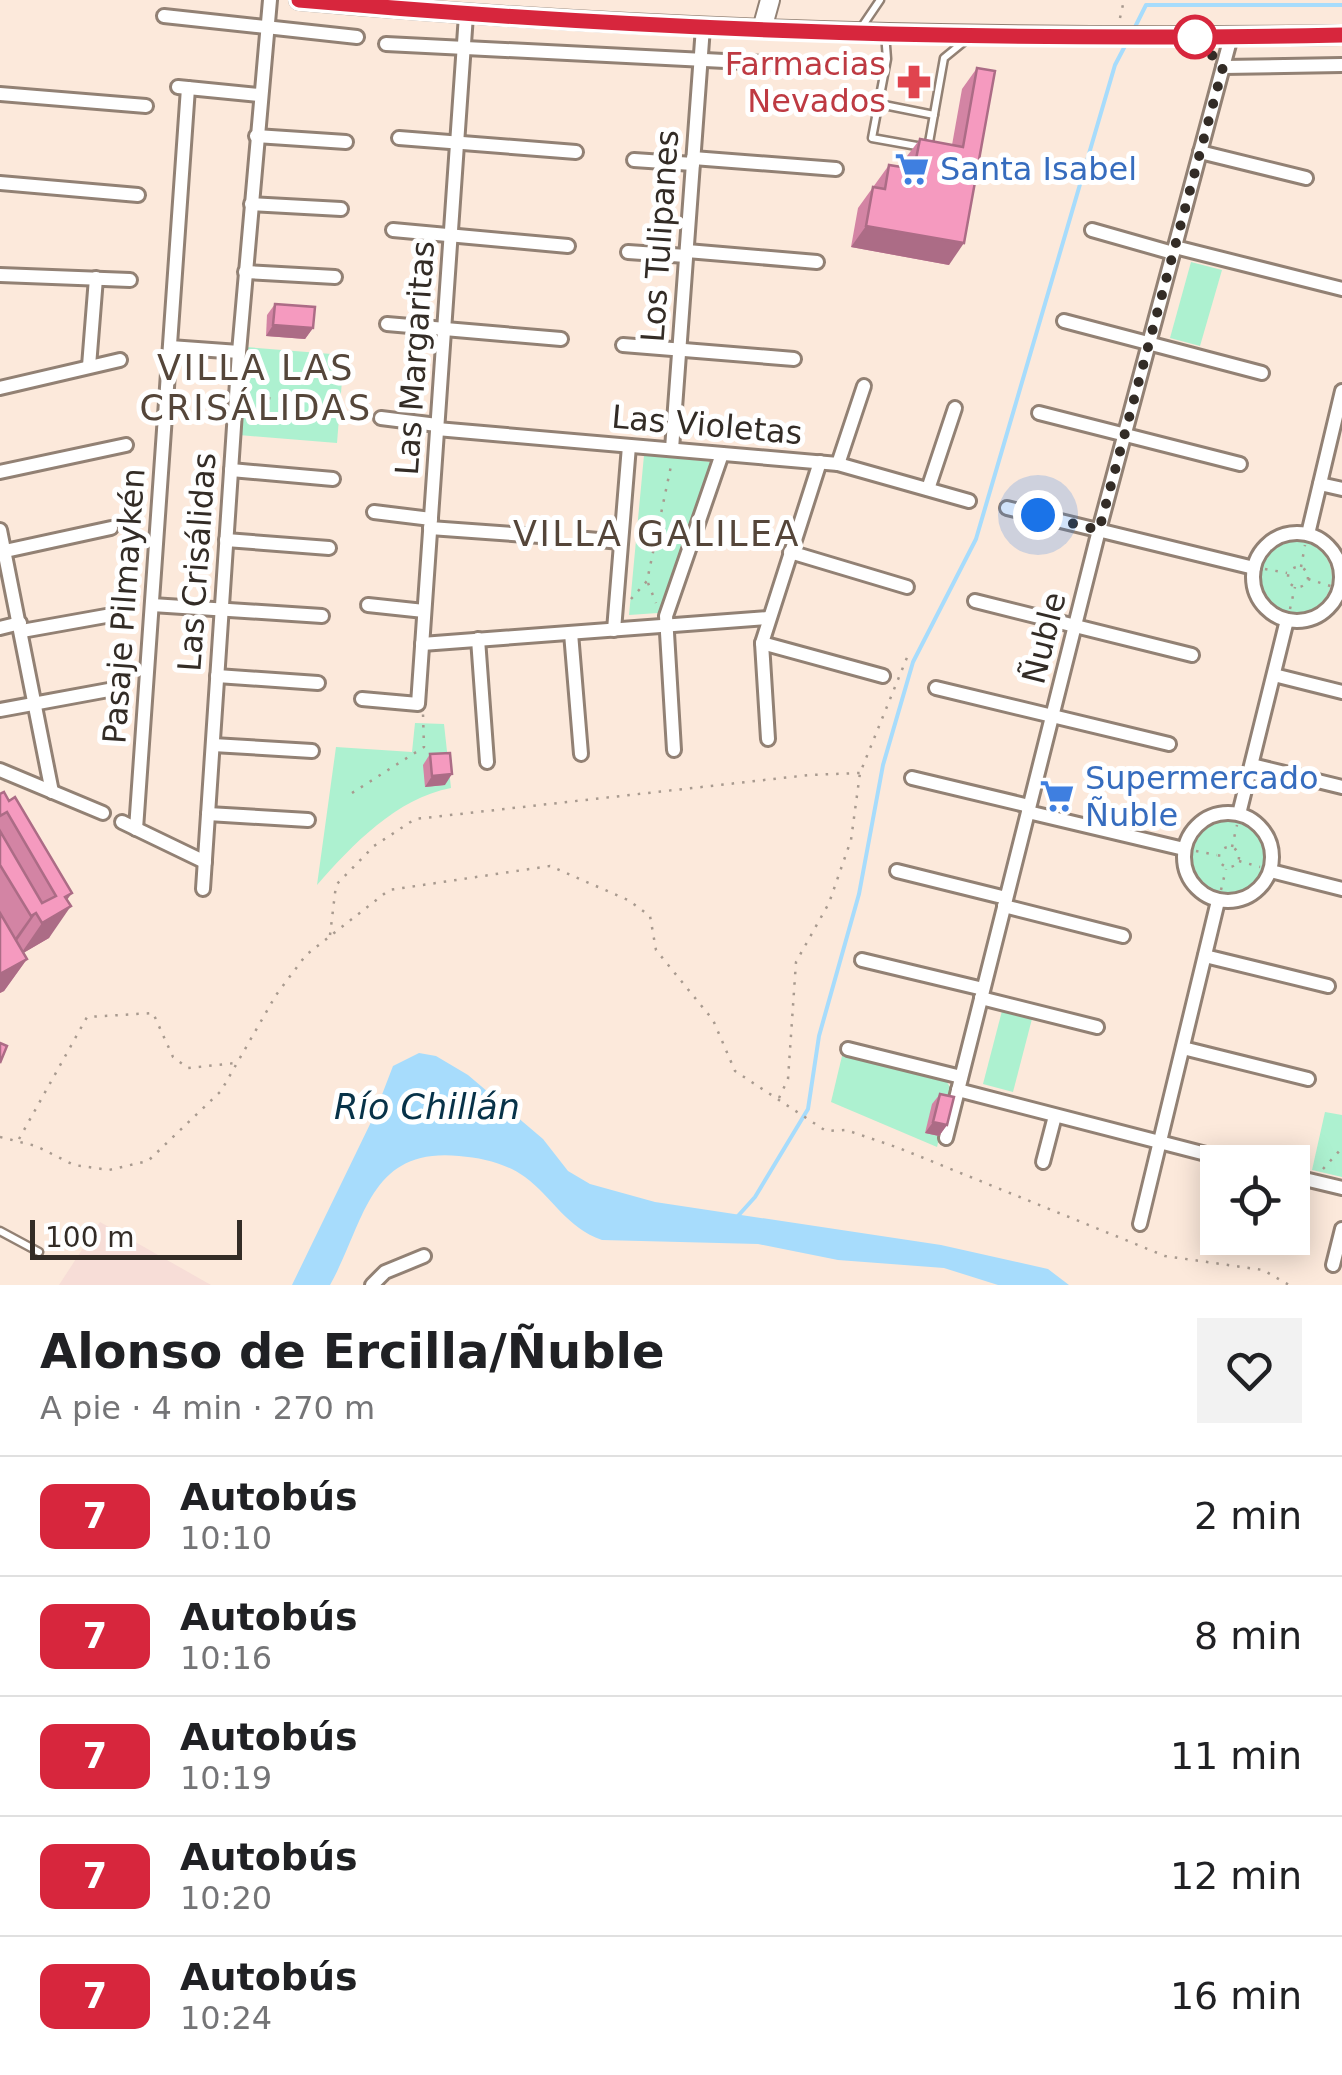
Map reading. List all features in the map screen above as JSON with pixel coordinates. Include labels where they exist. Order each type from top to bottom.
[{"type":"main road","points":[[299,0],[466,15],[762,29],[1121,38],[1342,35]]},
{"type":"main road","points":[[762,29],[770,0]]},
{"type":"street","name":"Las Crisálidas","points":[[203,889],[250,204],[270,0]]},
{"type":"street","name":"Las Margaritas","points":[[418,704],[466,15]]},
{"type":"street","points":[[164,16],[357,36]]},
{"type":"street","name":"Los Tulipanes","points":[[672,450],[703,27]]},
{"type":"street","name":"Ñuble","points":[[946,1138],[1099,530],[1231,37]]},
{"type":"street","points":[[386,44],[464,51],[865,68]]},
{"type":"street","points":[[1223,67],[1342,64]]},
{"type":"street","name":"Pasaje Pilmaykén","points":[[136,828],[170,347],[183,88],[259,95]]},
{"type":"street","points":[[0,94],[146,106]]},
{"type":"street","points":[[256,136],[346,142]]},
{"type":"street","points":[[399,138],[576,152]]},
{"type":"street","points":[[1200,152],[1306,178]]},
{"type":"street","points":[[634,160],[836,168]]},
{"type":"street","points":[[0,183],[138,195]]},
{"type":"street","points":[[250,204],[340,210]]},
{"type":"street","points":[[393,230],[568,246]]},
{"type":"street","points":[[1092,230],[1342,289]]},
{"type":"street","points":[[628,252],[816,262]]},
{"type":"street","points":[[245,272],[335,277]]},
{"type":"street","points":[[0,275],[130,280]]},
{"type":"street","points":[[89,366],[96,278]]},
{"type":"street","points":[[1064,321],[1262,373]]},
{"type":"street","points":[[387,324],[561,340]]},
{"type":"street","points":[[623,345],[794,359]]},
{"type":"street","points":[[170,347],[239,352]]},
{"type":"street","points":[[0,388],[120,360]]},
{"type":"street","points":[[838,464],[864,386]]},
{"type":"street","points":[[1308,534],[1342,392]]},
{"type":"street","points":[[928,489],[956,408]]},
{"type":"street","points":[[1039,414],[1240,464]]},
{"type":"street","name":"Las Violetas","points":[[381,418],[437,427],[838,464],[968,501]]},
{"type":"street","points":[[0,472],[126,445]]},
{"type":"street","points":[[615,623],[629,446]]},
{"type":"street","points":[[674,750],[666,626],[722,454]]},
{"type":"street","points":[[768,739],[762,642],[820,462]]},
{"type":"street","points":[[231,470],[333,479]]},
{"type":"street","points":[[1320,484],[1342,489]]},
{"type":"street","points":[[1006,508],[1254,568]]},
{"type":"street","points":[[374,512],[430,524],[540,536]]},
{"type":"street","points":[[2,552],[111,528]]},
{"type":"street","points":[[0,530],[52,792]]},
{"type":"street","points":[[1308,534],[1333,550],[1341,569],[1341,589],[1320,615],[1288,620],[1270,612],[1257,596],[1254,568],[1262,549],[1278,537],[1308,534]]},
{"type":"street","points":[[587,539],[621,542]]},
{"type":"street","points":[[226,540],[328,548]]},
{"type":"street","points":[[790,552],[907,587]]},
{"type":"street","points":[[975,601],[1192,654]]},
{"type":"street","points":[[152,605],[322,616]]},
{"type":"street","points":[[368,605],[424,611]]},
{"type":"street","points":[[0,628],[117,614]]},
{"type":"street","points":[[422,644],[571,632],[615,623],[666,626],[768,618]]},
{"type":"street","points":[[1240,814],[1288,620]]},
{"type":"street","points":[[571,632],[581,754]]},
{"type":"street","points":[[478,640],[487,762]]},
{"type":"street","points":[[762,642],[883,676]]},
{"type":"street","points":[[1274,675],[1342,692]]},
{"type":"street","points":[[217,676],[318,684]]},
{"type":"street","points":[[936,688],[1169,744]]},
{"type":"street","points":[[0,710],[114,690]]},
{"type":"street","points":[[362,699],[418,704]]},
{"type":"street","points":[[213,745],[312,751]]},
{"type":"street","points":[[1252,765],[1342,787]]},
{"type":"street","points":[[0,770],[103,813]]},
{"type":"street","points":[[912,778],[1184,849]]},
{"type":"street","points":[[1221,813],[1240,814],[1266,834],[1272,850],[1271,871],[1253,894],[1218,902],[1191,882],[1184,849],[1192,831],[1205,820],[1221,813]]},
{"type":"street","points":[[208,814],[308,820]]},
{"type":"street","points":[[122,822],[205,862]]},
{"type":"street","points":[[897,871],[1123,936]]},
{"type":"street","points":[[1271,871],[1342,888]]},
{"type":"street","points":[[1140,1224],[1218,902]]},
{"type":"street","points":[[1205,956],[1328,986]]},
{"type":"street","points":[[862,960],[1097,1026]]},
{"type":"street","points":[[1183,1048],[1308,1079]]},
{"type":"street","points":[[848,1049],[1054,1116],[1200,1153]]},
{"type":"street","points":[[1043,1162],[1054,1116]]},
{"type":"street","points":[[1312,1180],[1342,1188]]},
{"type":"street","points":[[1333,1265],[1342,1229]]},
{"type":"street","points":[[372,1285],[384,1272],[424,1256]]},
{"type":"lane","points":[[858,32],[880,0]]},
{"type":"lane","points":[[885,32],[886,59],[872,138],[928,148],[944,58],[973,34]]},
{"type":"lane","points":[[878,104],[934,115]]},
{"type":"lane","points":[[0,1231],[38,1252]]},
{"type":"path","points":[[286,424],[290,372]]},
{"type":"path","points":[[236,396],[288,400]]},
{"type":"path","points":[[615,623],[647,581],[672,450]]},
{"type":"path","points":[[1308,534],[1301,567],[1308,578],[1341,589]]},
{"type":"path","points":[[1254,568],[1288,574],[1301,567]]},
{"type":"path","points":[[1288,574],[1296,587]]},
{"type":"path","points":[[1288,620],[1296,587],[1308,578]]},
{"type":"path","points":[[778,1099],[788,1079],[796,962],[829,903],[851,840],[860,774],[908,655]]},
{"type":"path","points":[[352,794],[424,747],[426,722],[418,704]]},
{"type":"path","points":[[330,937],[336,884],[374,846],[415,819],[809,775],[860,774]]},
{"type":"path","points":[[1240,814],[1232,848],[1238,860],[1271,871]]},
{"type":"path","points":[[1184,849],[1219,855],[1232,848]]},
{"type":"path","points":[[1218,902],[1226,867],[1219,855]]},
{"type":"path","points":[[1226,867],[1238,860]]},
{"type":"path","points":[[0,1137],[18,1140],[74,1164],[108,1170],[148,1161],[221,1091],[276,995],[306,955],[389,890],[550,866],[573,874],[650,916],[656,950],[713,1020],[734,1071],[826,1132],[846,1130],[899,1148],[1165,1256],[1263,1270],[1289,1285]]},
{"type":"path","points":[[18,1140],[88,1017],[153,1012],[173,1057],[188,1068],[238,1062]]},
{"type":"path","points":[[1312,1180],[1342,1148]]},
{"type":"shaded area","points":[[100,1222],[211,1285],[59,1285]]},
{"type":"green space","points":[[1191,262],[1222,270],[1200,346],[1170,338]]},
{"type":"green space","name":"VILLA LAS CRISÁLIDAS","points":[[246,347],[344,355],[337,443],[239,435]]},
{"type":"green space","name":"VILLA GALILEA","points":[[644,455],[713,462],[658,613],[629,615]]},
{"type":"green space","points":[[1296,541],[1321,552],[1332,577],[1321,602],[1296,613],[1271,602],[1260,577],[1271,552]]},
{"type":"green space","points":[[415,723],[444,724],[451,788],[412,802],[377,825],[317,885],[336,747],[412,752]]},
{"type":"green space","points":[[1229,817],[1245,820],[1258,829],[1267,842],[1267,874],[1258,887],[1245,896],[1229,899],[1213,896],[1200,887],[1191,874],[1188,858],[1191,842],[1200,829],[1213,820]]},
{"type":"green space","points":[[1003,1007],[1033,1015],[1013,1092],[983,1084]]},
{"type":"green space","points":[[842,1056],[947,1082],[951,1089],[937,1147],[831,1102]]},
{"type":"green space","points":[[1325,1112],[1342,1115],[1342,1177],[1312,1170]]},
{"type":"water","name":"Río Chillán","points":[[419,1053],[436,1056],[468,1075],[543,1139],[568,1171],[590,1184],[655,1202],[941,1245],[1048,1269],[1069,1285],[998,1285],[944,1268],[838,1260],[758,1244],[602,1240],[579,1228],[517,1172],[477,1158],[429,1156],[405,1164],[373,1194],[330,1285],[292,1285],[373,1118],[393,1066]]},
{"type":"building","points":[[977,68],[995,71],[964,243],[866,226],[873,187],[885,189],[889,165],[914,169],[920,139],[963,147]]},
{"type":"building","points":[[275,304],[315,307],[313,328],[273,325]]},
{"type":"building","points":[[450,753],[452,774],[432,776],[430,754]]},
{"type":"building","points":[[4,792],[9,801],[15,797],[72,893],[65,897],[71,906],[42,923],[36,913],[31,916],[0,865],[0,831],[42,903],[56,896],[7,812],[0,816],[0,794]]},
{"type":"building","points":[[0,913],[27,959],[0,974]]},
{"type":"building","points":[[0,1043],[7,1046],[0,1063]]},
{"type":"building","points":[[940,1094],[954,1097],[947,1125],[933,1122]]},
{"type":"waterway","points":[[1133,31],[1146,5],[1342,5]]},
{"type":"waterway","points":[[737,1217],[755,1197],[808,1109],[819,1036],[859,894],[883,765],[913,662],[976,539],[1115,65],[1126,44]]},
{"type":"bus line","name":"7","points":[[299,0],[466,15],[665,26],[1121,38],[1342,35]]},
{"type":"place","name":"Farmacias Nevados","points":[[914,82]]},
{"type":"place","name":"Santa Isabel","points":[[912,169]]},
{"type":"place","name":"Supermercado Ñuble","points":[[1057,796]]},
{"type":"district","name":"VILLA LAS CRISÁLIDAS","points":[[256,388]]},
{"type":"district","name":"VILLA GALILEA","points":[[657,534]]},
{"type":"route","points":[[1038,515],[1099,530],[1223,67],[1195,37]]}]
